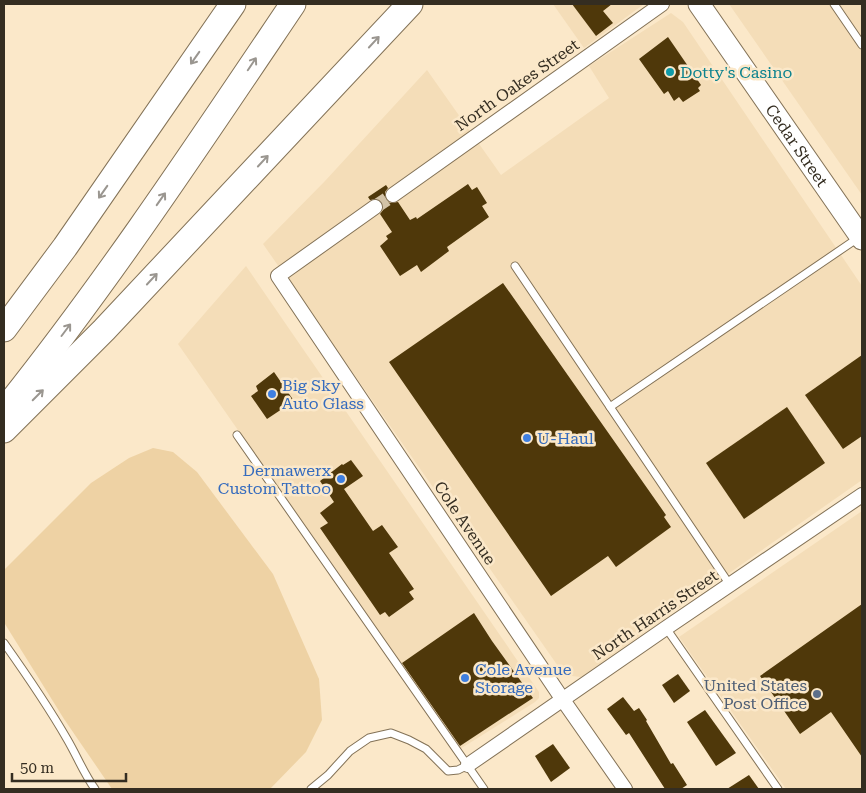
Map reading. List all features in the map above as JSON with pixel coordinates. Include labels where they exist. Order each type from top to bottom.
[{"type":"highway","points":[[4,329],[65,247],[233,4]]},
{"type":"highway","points":[[4,410],[56,344],[142,225],[293,4]]},
{"type":"highway","points":[[4,430],[104,330],[410,4]]},
{"type":"main road","name":"Cedar Street","points":[[699,4],[862,238]]},
{"type":"street","name":"North Oakes Street","points":[[393,195],[662,4]]},
{"type":"street","name":"Cole Avenue","points":[[375,207],[278,276],[625,789]]},
{"type":"street","name":"North Harris Street","points":[[468,765],[862,495]]},
{"type":"lane","points":[[834,4],[862,45]]},
{"type":"lane","points":[[610,407],[862,238]]},
{"type":"lane","points":[[516,266],[730,585]]},
{"type":"lane","points":[[237,435],[484,789]]},
{"type":"lane","points":[[666,628],[778,789]]},
{"type":"lane","points":[[4,643],[37,690],[95,789]]},
{"type":"lane","points":[[311,789],[356,746],[368,738],[391,732],[426,749],[448,771],[458,770],[468,765]]},
{"type":"shaded area","points":[[553,4],[644,4],[584,48]]},
{"type":"shaded area","points":[[729,4],[862,4],[862,195]]},
{"type":"shaded area","points":[[671,13],[683,22],[862,286],[862,480],[581,677],[572,676],[560,669],[263,244],[325,181],[427,70],[501,175],[609,98],[589,66]]},
{"type":"shaded area","points":[[246,266],[539,692],[539,698],[535,702],[460,749],[178,344]]},
{"type":"shaded area","points":[[153,448],[173,452],[197,472],[273,574],[319,679],[322,720],[306,752],[270,789],[112,789],[64,719],[5,624],[4,570],[91,483],[129,458]]},
{"type":"shaded area","points":[[862,511],[862,789],[786,789],[679,637]]},
{"type":"building","points":[[572,4],[612,4],[603,11],[613,23],[596,36]]},
{"type":"building","name":"Dotty's Casino","points":[[668,37],[701,85],[698,88],[700,91],[683,102],[679,97],[674,101],[668,91],[664,94],[639,59]]},
{"type":"building","points":[[468,184],[472,190],[477,187],[487,203],[482,206],[489,217],[447,247],[449,251],[421,272],[417,265],[400,276],[380,246],[388,239],[386,236],[392,232],[380,214],[383,210],[382,202],[378,199],[370,200],[368,197],[386,185],[388,188],[385,192],[386,200],[390,203],[398,202],[410,220],[416,217],[417,219]]},
{"type":"building","name":"U-Haul","points":[[503,283],[666,515],[664,517],[671,527],[616,567],[608,556],[551,596],[389,362]]},
{"type":"building","points":[[862,355],[862,436],[843,449],[805,395]]},
{"type":"building","name":"Big Sky Auto Glass","points":[[274,372],[294,401],[267,419],[251,396],[258,391],[256,386]]},
{"type":"building","points":[[787,407],[825,463],[744,519],[706,463]]},
{"type":"building","points":[[351,460],[363,476],[344,489],[373,531],[382,525],[398,547],[389,553],[414,589],[409,592],[414,599],[389,617],[385,612],[380,615],[320,528],[328,523],[320,513],[334,502],[320,481],[342,464]]},
{"type":"building","name":"United States Post Office","points":[[862,604],[862,757],[831,712],[800,734],[760,676]]},
{"type":"building","points":[[474,613],[533,698],[460,746],[402,663]]},
{"type":"building","points":[[678,674],[690,691],[674,703],[662,685]]},
{"type":"building","points":[[623,697],[634,711],[639,708],[671,764],[673,763],[687,785],[681,789],[665,789],[629,733],[626,735],[607,709]]},
{"type":"building","points":[[705,710],[736,753],[716,766],[687,722]]},
{"type":"building","points":[[553,744],[570,768],[551,782],[535,756]]},
{"type":"building","points":[[749,775],[759,789],[727,789]]},
{"type":"tunnel","points":[[375,207],[393,195]]},
{"type":"place","name":"Dotty's Casino","points":[[670,72]]},
{"type":"place","name":"Big Sky Auto Glass","points":[[272,394]]},
{"type":"place","name":"U-Haul","points":[[527,438]]},
{"type":"place","name":"Dermawerx Custom Tattoo","points":[[341,479]]},
{"type":"place","name":"Cole Avenue Storage","points":[[465,678]]},
{"type":"place","name":"United States Post Office","points":[[817,694]]}]
